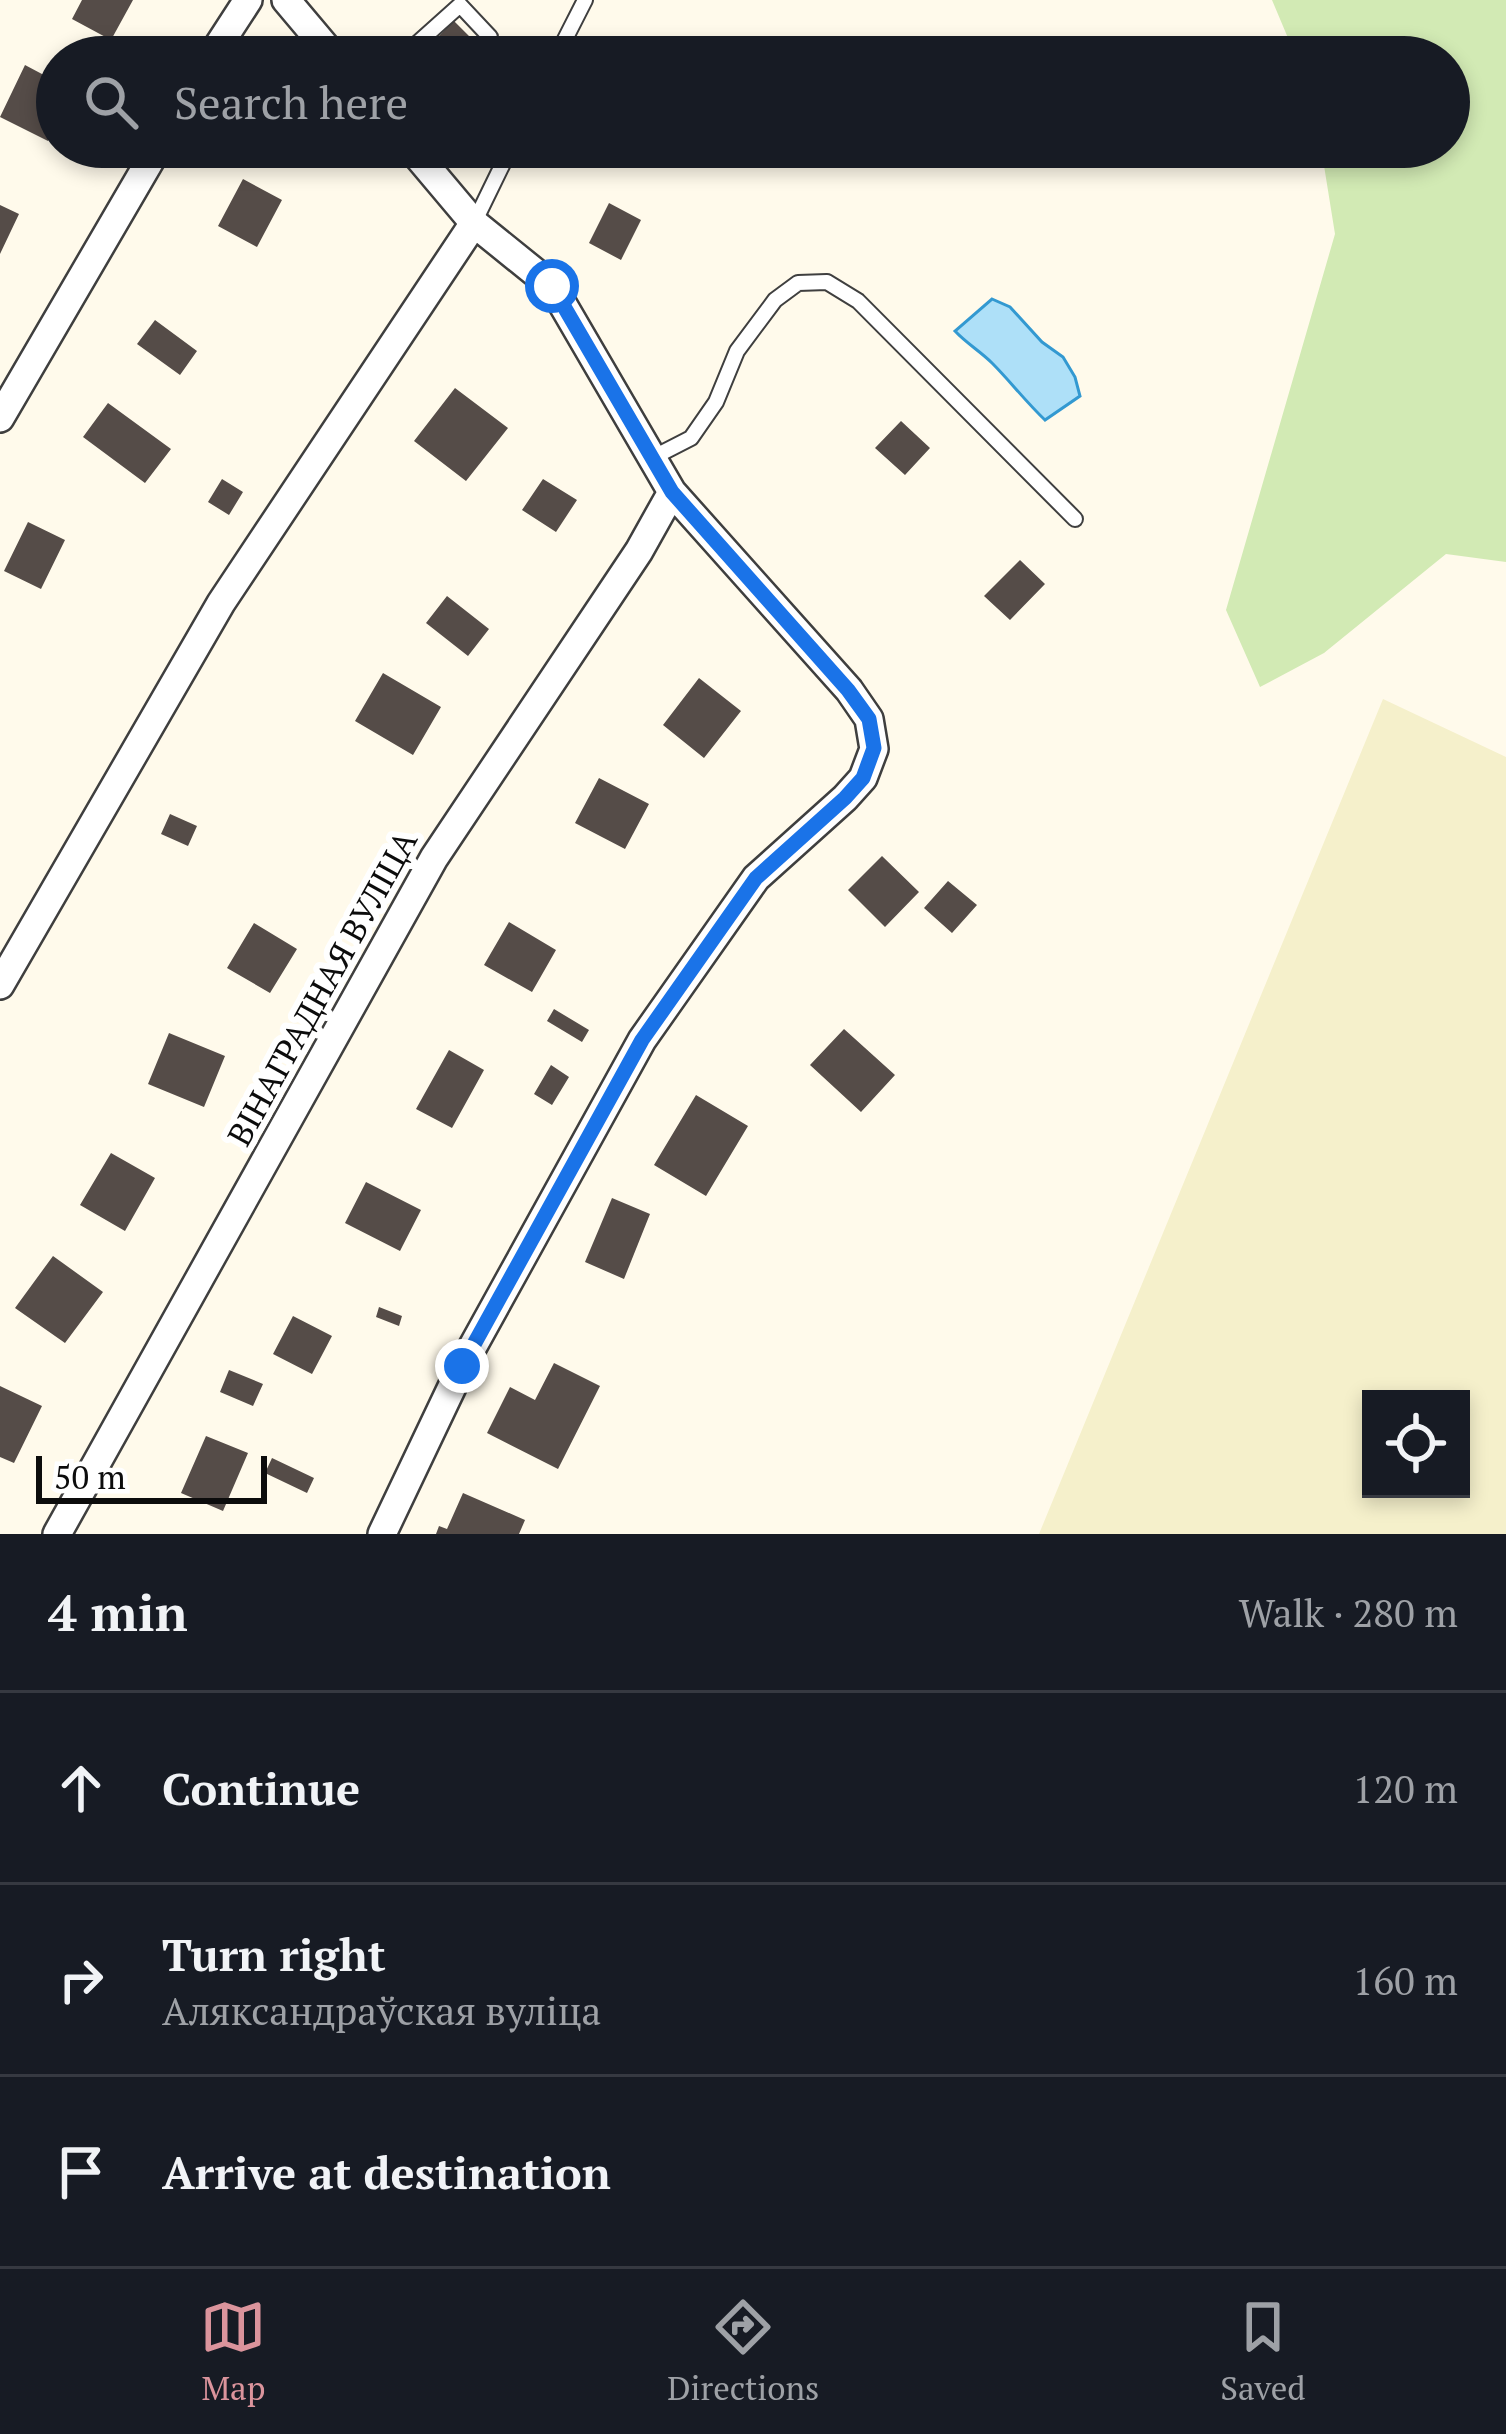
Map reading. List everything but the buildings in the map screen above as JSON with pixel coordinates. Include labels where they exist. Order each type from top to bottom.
[{"type":"street","points":[[225,36],[248,0]]},
{"type":"street","points":[[286,0],[316,36]]},
{"type":"street","points":[[0,418],[146,168]]},
{"type":"street","points":[[382,1534],[462,1366],[642,1040],[756,878],[845,798],[863,778],[874,748],[869,719],[848,690],[672,492],[552,286],[474,223],[428,168]]},
{"type":"street","points":[[0,985],[221,603],[474,223]]},
{"type":"street","name":"ВІНАГРАДНАЯ ВУЛІЦА","points":[[57,1534],[434,858],[639,551],[672,492]]},
{"type":"lane","points":[[567,36],[585,0]]},
{"type":"lane","points":[[433,36],[460,5],[489,36]]},
{"type":"lane","points":[[474,223],[502,168]]},
{"type":"lane","points":[[652,458],[691,438],[716,402],[737,351],[775,300],[798,283],[827,282],[858,301],[1075,519]]},
{"type":"shaded area","points":[[1383,699],[1506,757],[1506,1534],[1039,1534]]},
{"type":"green space","points":[[1272,0],[1506,0],[1506,562],[1446,554],[1324,653],[1260,687],[1226,610],[1335,234],[1324,168],[1470,168],[1470,36],[1287,36]]},
{"type":"water","points":[[992,299],[1010,307],[1063,357],[1075,377],[1080,396],[1045,420],[955,331]]},
{"type":"route","points":[[462,1366],[642,1040],[756,878],[845,798],[863,778],[874,748],[869,719],[848,690],[672,492],[552,286]]}]
